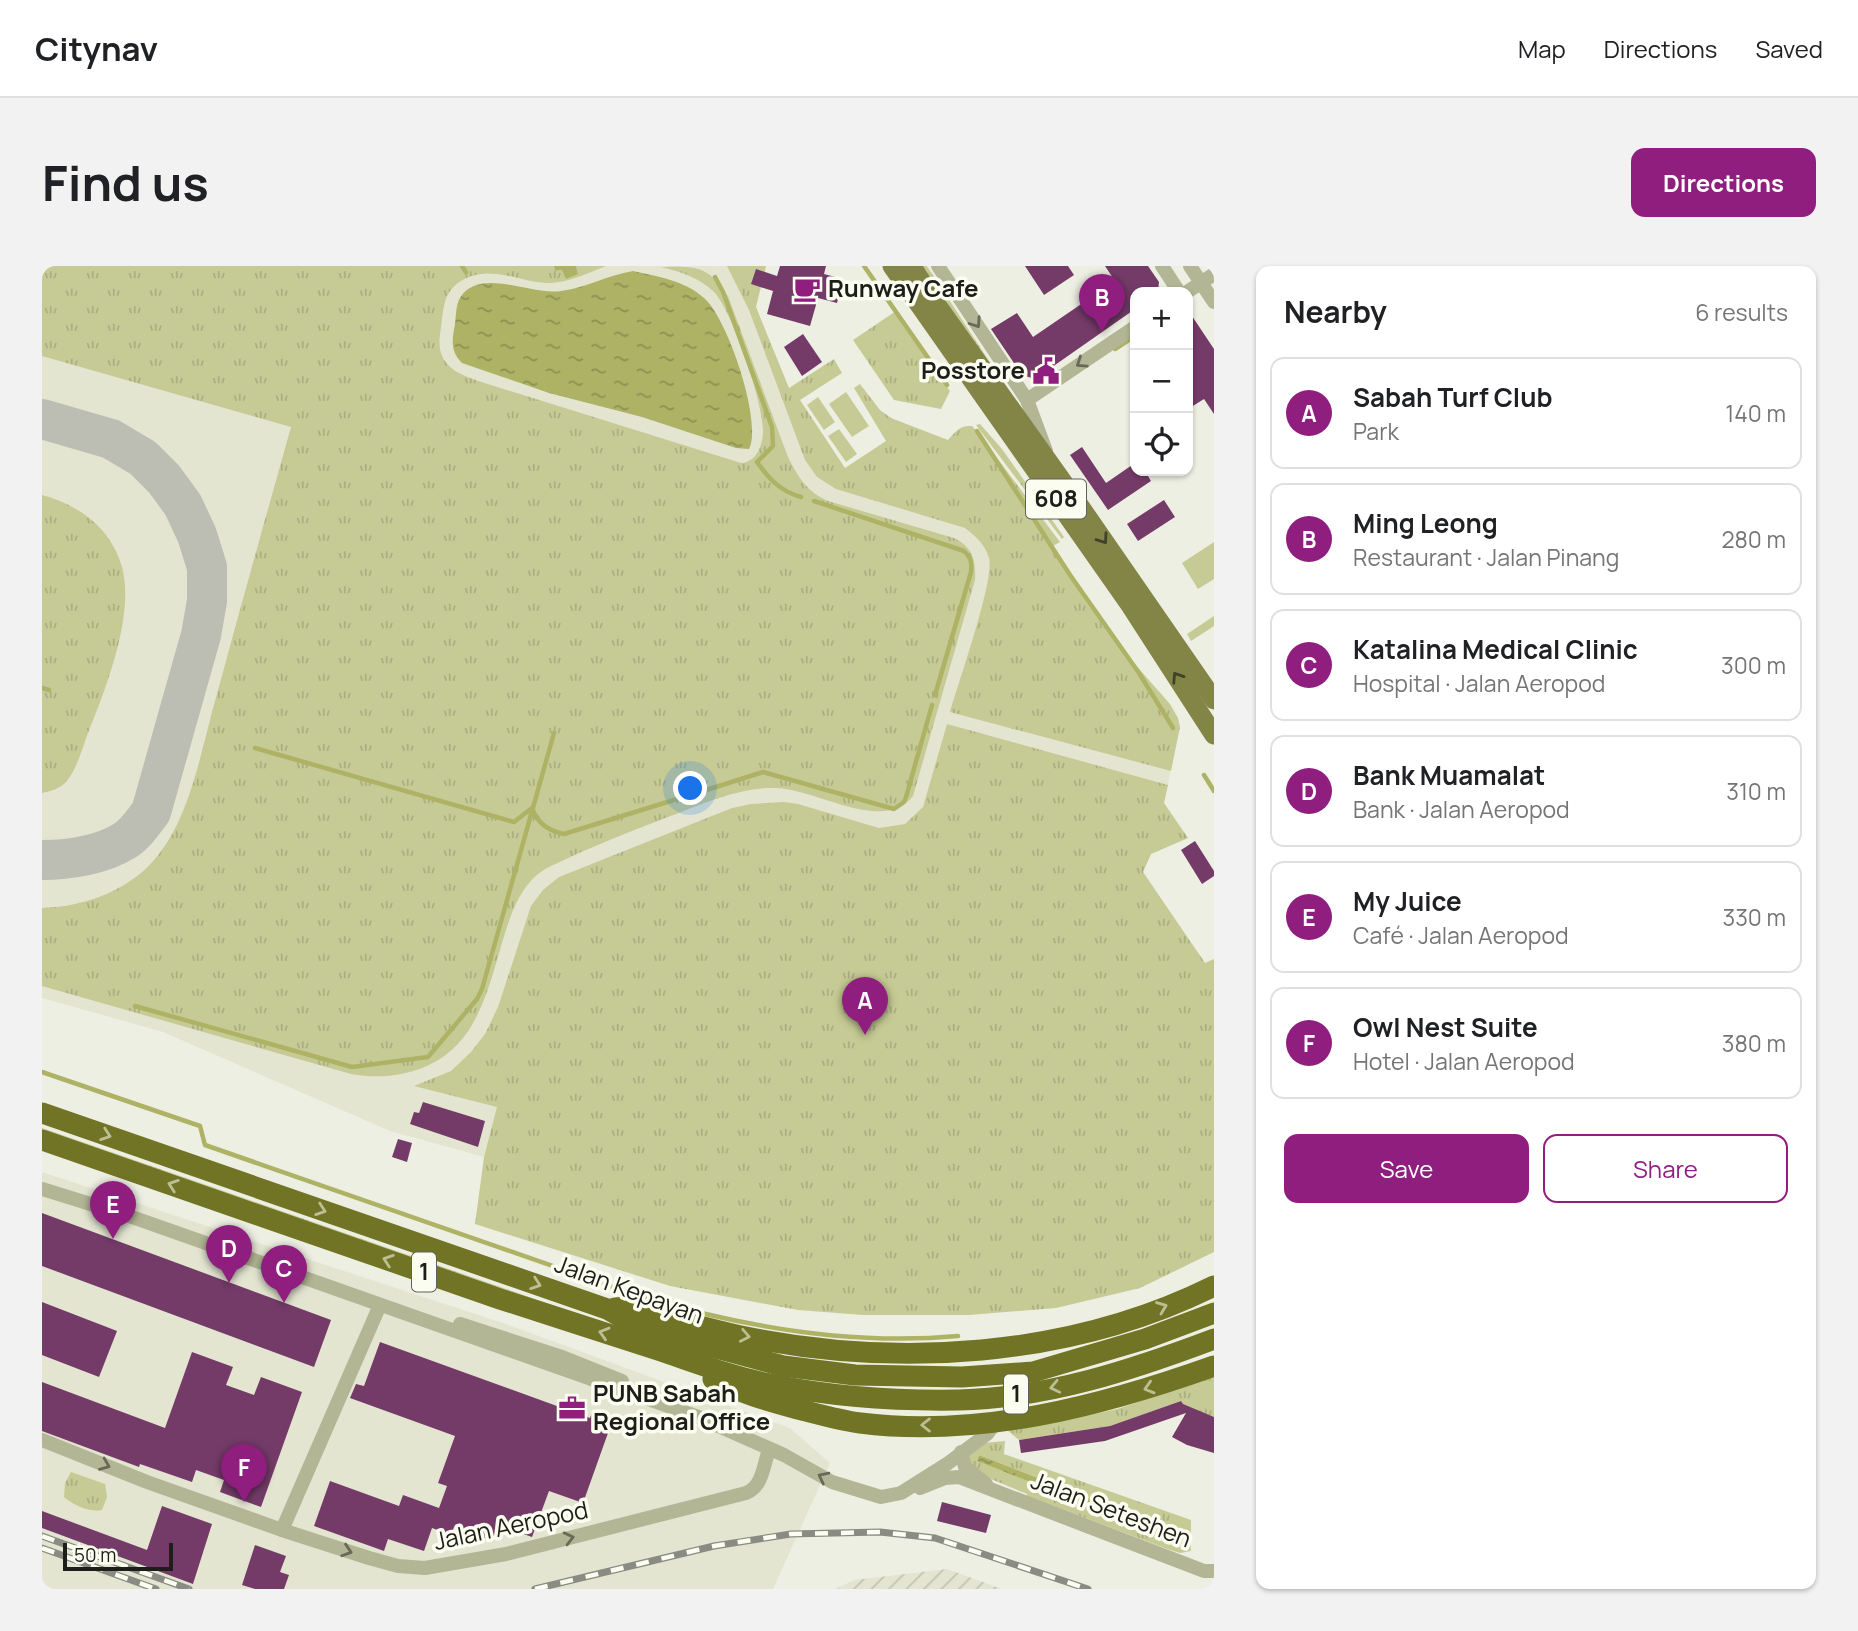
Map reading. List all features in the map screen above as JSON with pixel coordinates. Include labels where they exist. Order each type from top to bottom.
[{"type":"highway","name":"Jalan Kepayan","points":[[42,1113],[607,1309],[626,1320],[661,1333],[755,1360],[812,1380],[896,1399],[960,1400],[1000,1396],[1109,1376],[1214,1339]]},
{"type":"highway","name":"Jalan Kepayan","points":[[48,1146],[742,1378],[812,1380],[855,1375],[962,1377],[1033,1372],[1145,1339],[1214,1313]]},
{"type":"highway","points":[[607,1309],[627,1307],[740,1335],[807,1347],[928,1354],[980,1351],[1086,1333],[1120,1323],[1214,1286]]},
{"type":"highway","points":[[653,1348],[738,1392],[847,1420],[905,1426],[1037,1416],[1101,1402],[1214,1366]]},
{"type":"main road","name":"608","points":[[892,266],[1130,605],[1214,735]]},
{"type":"main road","name":"608","points":[[912,266],[1214,700]]},
{"type":"street","points":[[938,266],[1027,400],[1049,463]]},
{"type":"street","points":[[1162,266],[1176,287]]},
{"type":"street","points":[[1190,266],[1214,302]]},
{"type":"street","points":[[1193,288],[1214,274]]},
{"type":"street","points":[[1027,400],[1130,330]]},
{"type":"street","points":[[42,1189],[128,1216],[696,1416],[849,1489],[881,1497],[901,1493],[987,1434],[997,1421]]},
{"type":"street","points":[[282,1530],[380,1306]]},
{"type":"street","name":"Jalan Aeropod","points":[[42,1440],[147,1482],[282,1530],[398,1566],[425,1568],[455,1565],[506,1554],[746,1493],[760,1482],[769,1450]]},
{"type":"street","name":"Jalan Seteshen","points":[[961,1452],[965,1466],[993,1489]]},
{"type":"street","name":"Jalan Seteshen","points":[[901,1493],[945,1478],[959,1477],[1204,1571],[1214,1571]]},
{"type":"shaded area","points":[[42,266],[766,266],[756,307],[815,465],[1037,536],[1174,755],[1164,803],[1188,838],[1151,854],[1143,872],[1205,963],[557,887],[484,1157],[390,1131],[163,1032],[42,998]]},
{"type":"shaded area","points":[[42,1172],[503,1323],[790,1428],[830,1463],[773,1589],[42,1589]]},
{"type":"shaded area","points":[[947,1569],[1002,1589],[836,1589],[854,1580]]},
{"type":"green space","points":[[42,266],[554,266],[555,271],[578,274],[576,266],[606,266],[572,279],[550,283],[489,273],[465,279],[453,288],[445,302],[440,334],[442,356],[454,370],[471,378],[741,463],[747,462],[758,452],[762,441],[762,417],[746,358],[730,318],[714,292],[702,283],[661,267],[693,268],[708,273],[728,296],[788,457],[809,488],[828,501],[954,538],[972,555],[975,580],[913,796],[900,807],[884,811],[847,806],[790,790],[748,790],[712,800],[660,820],[549,867],[529,883],[515,906],[486,994],[473,1022],[455,1047],[429,1065],[401,1074],[351,1074],[42,986],[42,908],[91,900],[136,877],[159,854],[180,818],[195,777],[291,427],[42,356]]},
{"type":"green space","points":[[727,266],[766,266],[756,307],[789,388],[834,359],[842,373],[800,400],[845,468],[886,441],[854,388],[860,384],[880,410],[891,418],[948,440],[961,428],[972,426],[1060,542],[1053,546],[1126,654],[1170,704],[1180,727],[1171,771],[950,712],[987,587],[989,558],[985,549],[965,528],[836,489],[817,477],[805,460],[749,310]]},
{"type":"green space","points":[[914,266],[927,266],[1029,422]]},
{"type":"green space","points":[[896,311],[950,391],[941,409],[894,400],[853,340]]},
{"type":"green space","points":[[846,392],[869,426],[852,437],[829,404]]},
{"type":"green space","points":[[818,397],[835,422],[824,430],[807,405]]},
{"type":"green space","points":[[980,424],[1002,449],[1064,537],[1062,539],[976,425]]},
{"type":"green space","points":[[839,429],[857,454],[846,462],[828,436]]},
{"type":"green space","points":[[42,495],[81,512],[102,530],[117,553],[122,567],[125,607],[117,651],[79,759],[66,782],[58,788],[42,793]]},
{"type":"green space","points":[[1214,542],[1214,579],[1198,589],[1182,563]]},
{"type":"green space","points":[[1214,616],[1214,626],[1191,641],[1187,634]]},
{"type":"green space","points":[[947,724],[1168,785],[1164,803],[1188,838],[1151,854],[1143,872],[1205,963],[1214,959],[1214,1252],[1140,1288],[1056,1308],[969,1315],[863,1315],[798,1310],[670,1286],[475,1224],[484,1157],[497,1107],[414,1086],[451,1071],[485,1034],[498,1007],[531,906],[543,890],[559,877],[732,808],[751,804],[798,804],[879,828],[905,824],[923,807]]},
{"type":"green space","points":[[42,1128],[659,1342],[42,1132]]},
{"type":"green space","points":[[1214,1377],[1214,1417],[1203,1413],[1186,1413],[1181,1401],[1110,1426],[1019,1440],[1006,1429],[1048,1424],[1117,1409]]},
{"type":"green space","points":[[1005,1441],[1004,1454],[1191,1520],[1191,1532],[1146,1520],[979,1455],[977,1461],[1144,1527],[1190,1539],[1191,1551],[1180,1553],[1170,1550],[1027,1496],[986,1477],[968,1462],[972,1444]]},
{"type":"green space","points":[[71,1472],[105,1484],[107,1497],[102,1510],[82,1508],[64,1497],[65,1483]]},
{"type":"water","points":[[554,266],[576,266],[578,274],[566,279],[562,270],[555,271]]},
{"type":"water","points":[[633,271],[689,287],[713,309],[732,347],[747,394],[752,436],[749,449],[736,448],[642,417],[549,393],[462,363],[455,354],[453,340],[457,307],[460,298],[469,289],[480,284],[493,283],[561,291]]},
{"type":"water","points":[[979,1455],[1146,1520],[1191,1532],[1190,1539],[1144,1527],[977,1461]]},
{"type":"building","name":"Runway Cafe","points":[[780,266],[826,266],[824,274],[843,279],[837,303],[818,298],[810,326],[767,314],[773,291],[751,284],[756,269],[777,276]]},
{"type":"building","points":[[1025,266],[1068,266],[1074,275],[1044,295]]},
{"type":"building","points":[[1105,266],[1148,266],[1159,282],[1158,287],[1130,287],[1130,312],[1035,379],[1022,375],[991,329],[1017,313],[1033,337],[1115,281]]},
{"type":"building","points":[[1193,318],[1214,349],[1214,414],[1204,399],[1193,406]]},
{"type":"building","points":[[803,334],[822,362],[802,376],[784,347]]},
{"type":"building","points":[[1082,447],[1106,483],[1130,466],[1130,476],[1148,476],[1151,481],[1108,510],[1070,455]]},
{"type":"building","points":[[1164,500],[1175,517],[1138,541],[1127,524]]},
{"type":"building","points":[[1195,841],[1214,871],[1214,876],[1202,884],[1181,850]]},
{"type":"building","points":[[423,1102],[485,1121],[478,1147],[410,1124],[414,1112],[419,1113]]},
{"type":"building","points":[[398,1139],[412,1143],[407,1162],[392,1157]]},
{"type":"building","points":[[42,1213],[331,1320],[314,1367],[42,1266]]},
{"type":"building","points":[[42,1302],[117,1331],[99,1377],[42,1355]]},
{"type":"building","points":[[380,1342],[590,1418],[592,1412],[613,1419],[583,1503],[549,1491],[532,1537],[498,1525],[493,1541],[454,1527],[451,1535],[432,1528],[424,1551],[388,1539],[384,1551],[314,1526],[330,1481],[399,1506],[403,1495],[439,1508],[447,1486],[438,1483],[455,1436],[350,1398],[356,1384],[364,1386]]},
{"type":"building","points":[[192,1352],[233,1367],[226,1385],[254,1395],[261,1377],[302,1392],[261,1507],[220,1492],[224,1480],[196,1470],[192,1482],[140,1464],[139,1467],[42,1431],[42,1382],[165,1428]]},
{"type":"building","points":[[1181,1401],[1214,1417],[1214,1453],[1187,1445],[1172,1437],[1186,1413],[1105,1441],[1021,1453],[1019,1440],[1110,1426]]},
{"type":"building","points":[[942,1502],[991,1515],[986,1533],[937,1521]]},
{"type":"building","points":[[162,1506],[212,1524],[193,1584],[42,1528],[42,1511],[147,1550]]},
{"type":"building","points":[[255,1545],[286,1556],[280,1572],[289,1575],[284,1589],[255,1589],[242,1585]]},
{"type":"waterway","points":[[462,266],[466,272]]},
{"type":"waterway","points":[[864,266],[947,385]]},
{"type":"waterway","points":[[715,277],[723,292],[772,427],[773,446],[757,462],[776,484],[801,497]]},
{"type":"waterway","points":[[1115,349],[1130,339]]},
{"type":"waterway","points":[[977,431],[1173,728]]},
{"type":"waterway","points":[[814,501],[964,551],[968,556],[971,572],[935,695]]},
{"type":"waterway","points":[[42,688],[49,690]]},
{"type":"waterway","points":[[700,792],[763,772],[894,809],[904,802],[906,797],[932,705]]},
{"type":"waterway","points":[[135,1006],[352,1067],[428,1057],[477,999],[482,989],[554,733]]},
{"type":"waterway","points":[[255,748],[514,822],[532,808],[544,825],[564,834],[690,795]]},
{"type":"waterway","points":[[1204,775],[1214,791]]},
{"type":"waterway","points":[[42,1072],[200,1126],[205,1145],[639,1296],[717,1317],[797,1331],[877,1338],[958,1336]]},
{"type":"taxiway","points":[[42,419],[111,439],[143,458],[164,479],[183,505],[197,535],[207,567],[207,601],[201,635],[151,812],[132,835],[106,850],[84,856],[42,860]]},
{"type":"railway","points":[[535,1589],[714,1546],[791,1534],[880,1532],[935,1538],[1088,1589]]},
{"type":"railway","points":[[42,1536],[189,1589]]},
{"type":"railway","points":[[42,1548],[156,1589]]},
{"type":"place","name":"Runway Cafe","points":[[807,289]]},
{"type":"place","name":"Ming Leong","points":[[1102,332]]},
{"type":"place","name":"Posstore","points":[[1046,371]]},
{"type":"place","name":"Sabah Turf Club","points":[[865,1035]]},
{"type":"place","name":"My Juice","points":[[113,1239]]},
{"type":"place","name":"Bank Muamalat","points":[[229,1283]]},
{"type":"place","name":"Katalina Medical Clinic","points":[[284,1303]]},
{"type":"place","name":"PUNB Sabah Regional Office","points":[[572,1408]]},
{"type":"place","name":"Owl Nest Suite","points":[[244,1502]]}]
